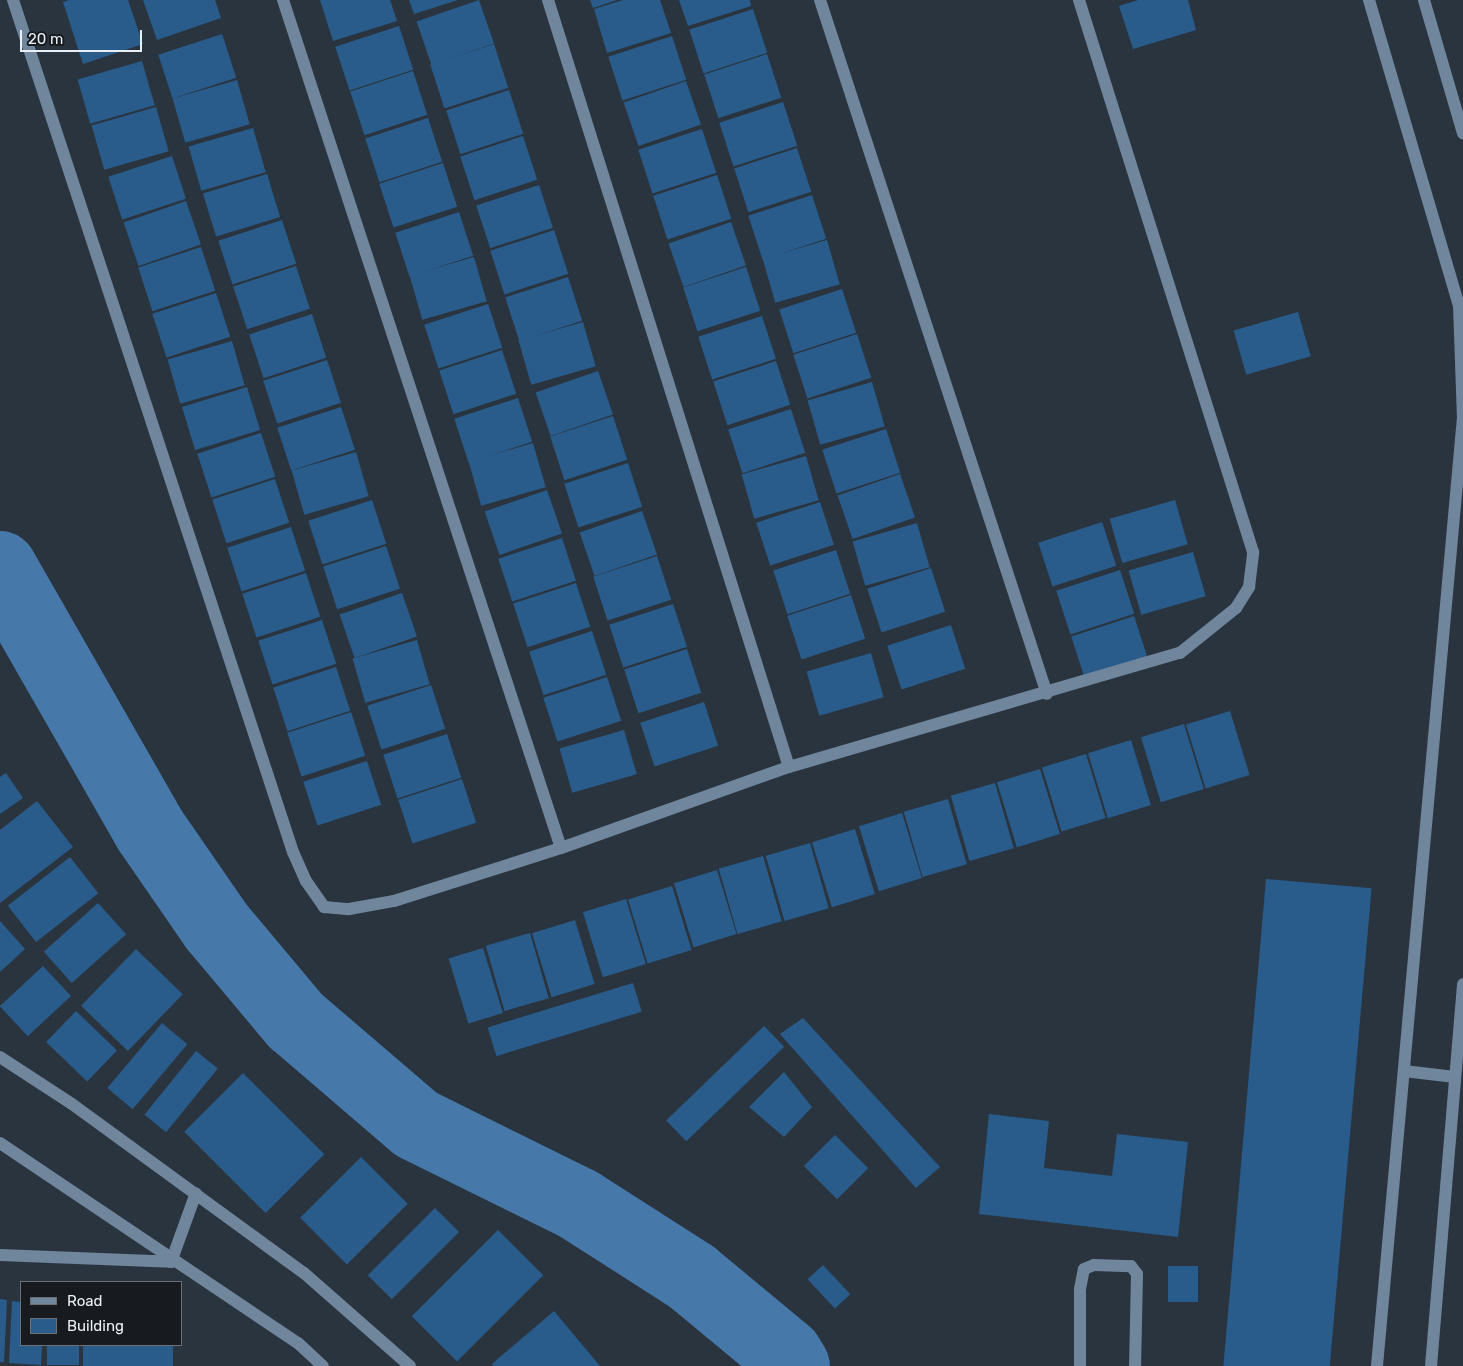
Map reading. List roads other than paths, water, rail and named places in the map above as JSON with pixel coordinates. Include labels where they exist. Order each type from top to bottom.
[{"type":"street","points":[[13,0],[306,881],[324,907],[368,907],[561,848],[789,767],[1047,694],[1196,644],[1236,608],[1254,571],[1253,552],[1079,0]]},
{"type":"street","points":[[283,0],[561,848]]},
{"type":"street","points":[[548,0],[789,767]]},
{"type":"street","points":[[820,0],[1047,694]]},
{"type":"street","points":[[1369,0],[1457,271],[1461,304],[1463,417],[1458,498],[1377,1366]]},
{"type":"street","points":[[1424,0],[1463,133]]},
{"type":"street","points":[[1431,1366],[1463,984]]},
{"type":"street","points":[[0,1058],[196,1193],[304,1272],[410,1366]]},
{"type":"street","points":[[1404,1071],[1455,1077]]},
{"type":"street","points":[[0,1143],[171,1262],[260,1318],[323,1366]]},
{"type":"street","points":[[171,1262],[196,1193]]},
{"type":"street","points":[[0,1254],[171,1262]]},
{"type":"street","points":[[1080,1366],[1080,1289],[1083,1271],[1094,1265],[1130,1266],[1138,1274],[1135,1366]]},
{"type":"waterway","points":[[0,568],[150,830],[217,927],[296,1021],[416,1124],[578,1204],[692,1277],[786,1355],[793,1366]]}]
